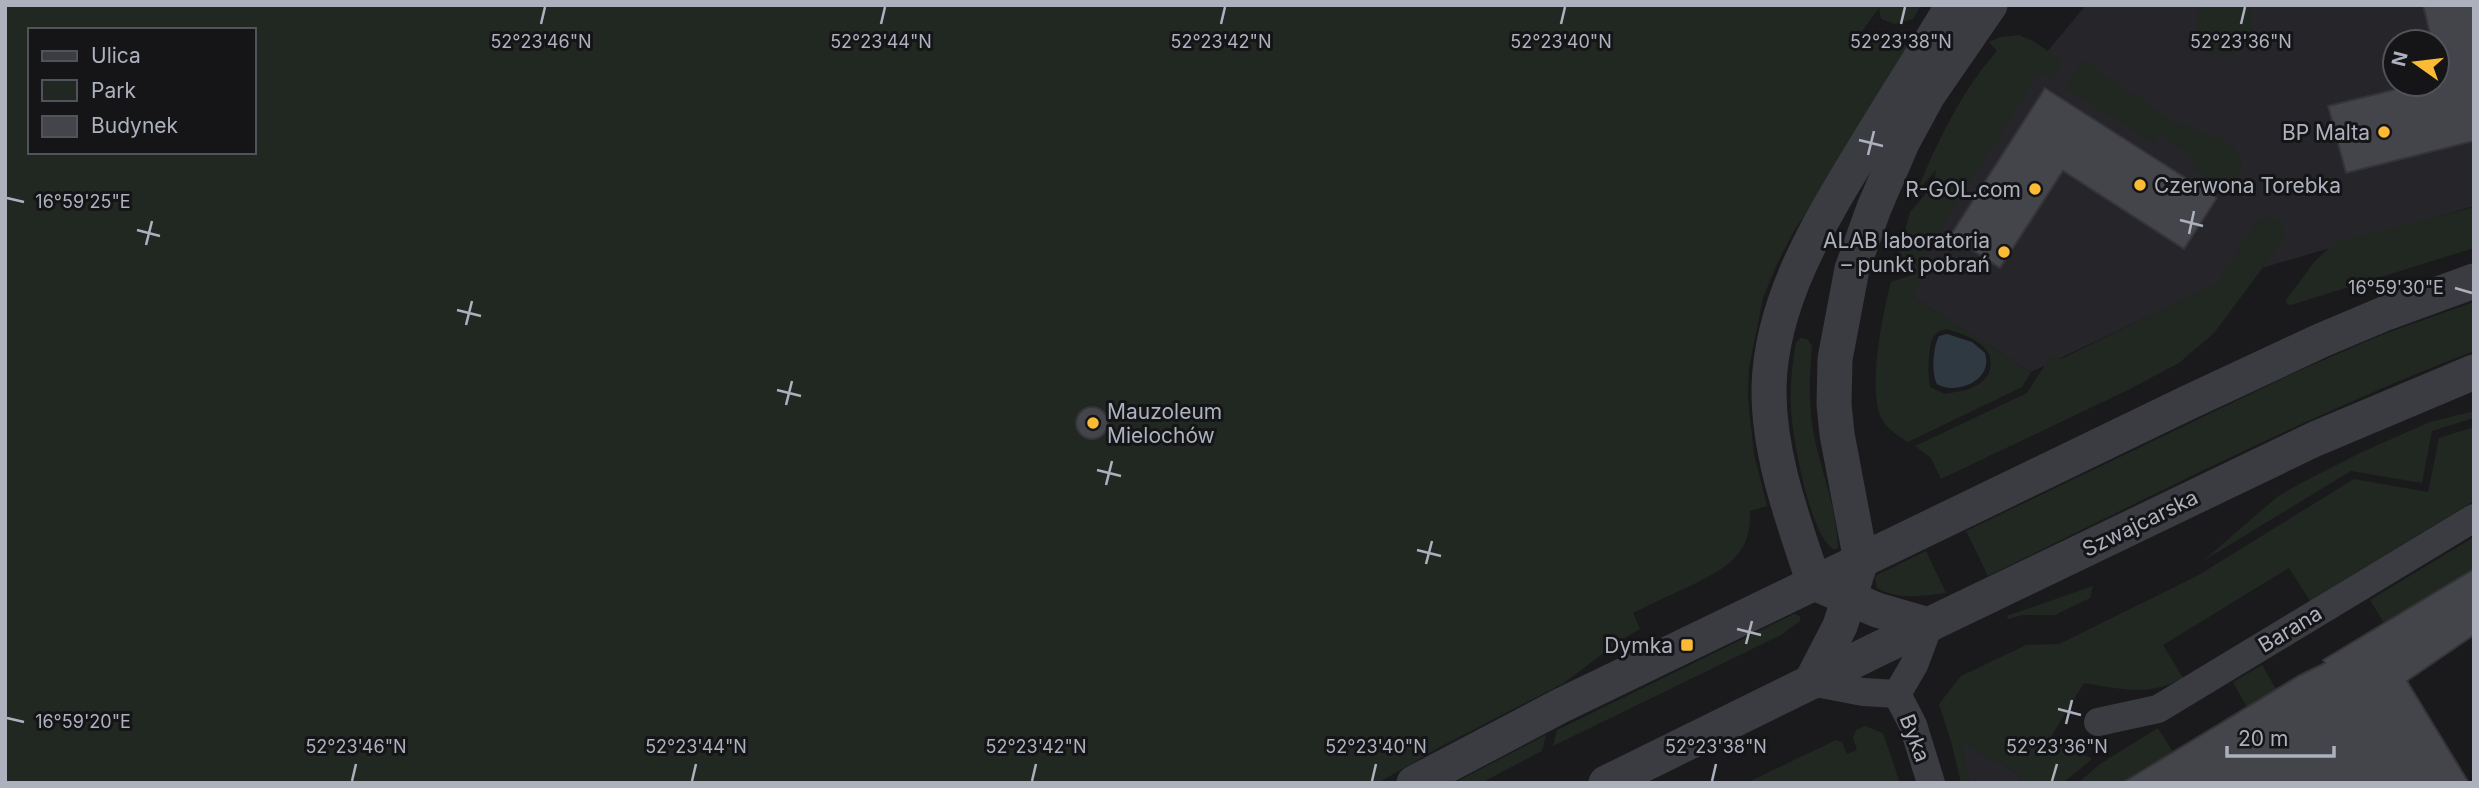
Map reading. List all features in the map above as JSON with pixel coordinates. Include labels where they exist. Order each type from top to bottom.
[{"type":"street","points":[[1814,583],[1776,455],[1769,387],[1773,350],[1783,308],[1811,240],[1833,199],[1953,5]]},
{"type":"street","points":[[1814,583],[1849,598],[1877,610],[1929,625],[1914,665],[1897,694],[1863,692],[1811,682],[1840,626],[1849,598],[1861,561],[1837,434],[1834,404],[1835,359],[1852,269],[1902,143],[1935,85],[1990,5]]},
{"type":"street","points":[[1414,783],[1560,706],[1947,517],[2322,340],[2474,281]]},
{"type":"street","name":"Szwajcarska","points":[[1606,783],[2315,439],[2474,372]]},
{"type":"street","name":"Barana","points":[[2098,722],[2158,709],[2474,518]]},
{"type":"street","name":"Byka","points":[[1897,694],[1913,725],[1931,783]]},
{"type":"shaded area","points":[[2086,5],[2474,5],[2474,206],[2231,277],[2031,372],[1907,293],[1927,228],[2018,87]]},
{"type":"shaded area","points":[[1947,334],[1972,342],[1985,353],[1984,372],[1971,384],[1953,388],[1937,384],[1933,367],[1935,347],[1939,336]]},
{"type":"shaded area","points":[[1961,741],[2019,774],[2020,783],[1969,783]]},
{"type":"green space","points":[[5,5],[1921,5],[1913,19],[1895,24],[1881,19],[1879,8],[1852,45],[1854,50],[1905,30],[1899,41],[1914,51],[1794,231],[1763,298],[1749,368],[1748,397],[1754,454],[1767,506],[1750,511],[1749,527],[1741,551],[1713,574],[1633,613],[1640,629],[1564,683],[1442,746],[1378,783],[5,783]]},
{"type":"green space","points":[[2199,5],[2249,5],[2252,31],[2246,46],[2221,56],[2211,55],[2204,50],[2197,32]]},
{"type":"green space","points":[[2019,35],[2035,42],[2062,61],[2051,79],[2040,72],[1917,266],[1893,274],[1910,212],[1934,184],[1936,170],[1916,193],[1932,155],[1961,100],[1997,51],[1989,42],[2000,37]]},
{"type":"green space","points":[[2083,60],[2171,120],[2233,146],[2242,160],[2241,171],[2231,194],[2190,167],[2196,159],[2160,135],[2154,144],[2065,88]]},
{"type":"green space","points":[[2474,207],[2474,248],[2291,305],[2287,304],[2286,300],[2316,260],[2335,243]]},
{"type":"green space","points":[[2269,216],[2281,222],[2285,238],[2214,333],[2179,363],[1941,479],[1931,458],[1915,446],[2027,393],[2052,354],[2061,359],[2216,283],[2257,221]]},
{"type":"green space","points":[[1925,271],[1927,273],[1912,296],[2031,372],[2022,387],[1908,442],[1894,433],[1883,421],[1876,391],[1878,352],[1891,282]],"holes":[[[1947,329],[1978,342],[1991,360],[1990,369],[1983,380],[1973,387],[1945,394],[1930,387],[1929,367],[1933,338]]]},
{"type":"green space","points":[[2474,302],[2474,351],[2289,430],[1988,576],[1966,531],[2294,373],[2381,335]]},
{"type":"green space","points":[[1800,338],[1807,339],[1812,346],[1810,408],[1816,445],[1835,521],[1838,547],[1835,550],[1826,542],[1810,507],[1795,440],[1791,383],[1796,343]]},
{"type":"green space","points":[[2474,411],[2474,418],[2432,431],[2422,483],[2351,471],[2203,561],[2277,497],[2299,484],[2430,422]]},
{"type":"green space","points":[[2474,427],[2474,501],[2310,601],[2289,568],[2163,645],[2183,678],[2146,690],[2084,683],[2052,735],[2092,759],[2063,783],[2020,783],[2019,774],[1962,742],[1969,783],[1961,783],[1939,704],[1961,676],[2026,645],[2059,644],[2197,576],[2354,479],[2428,492],[2439,438]]},
{"type":"green space","points":[[2474,537],[2474,569],[2384,623],[2370,600]]},
{"type":"green space","points":[[1926,551],[1946,593],[1902,596],[1877,588],[1877,575]]},
{"type":"green space","points":[[2093,586],[2090,598],[2055,615],[2022,615],[2008,619],[2007,616]]},
{"type":"green space","points":[[1794,614],[1800,616],[1800,621],[1781,635],[1553,746],[1557,730]]},
{"type":"green space","points":[[2262,665],[2276,689],[2247,707],[2233,682]]},
{"type":"green space","points":[[1865,726],[1883,733],[1900,783],[1746,783],[1836,740],[1842,742],[1847,754],[1857,750],[1853,738],[1856,730]]},
{"type":"green space","points":[[2158,728],[2174,754],[2172,756],[2170,753],[2122,783],[2078,783],[2100,764]]},
{"type":"green space","points":[[1546,735],[1542,751],[1481,783],[1454,783]]},
{"type":"building","points":[[2423,5],[2474,5],[2474,141],[2346,173],[2328,106],[2381,93],[2381,98],[2451,98],[2451,28],[2429,28]]},
{"type":"building","name":"Czerwona Torebka","points":[[2045,88],[2217,198],[2184,249],[2063,171],[2000,268],[1950,236]]},
{"type":"building","name":"Mauzoleum Mielochów","points":[[1092,407],[1104,411],[1108,423],[1104,435],[1092,439],[1080,435],[1076,423],[1080,411]]},
{"type":"building","points":[[2474,569],[2474,635],[2407,681],[2469,783],[2122,783],[2300,675],[2325,663],[2323,660]]},
{"type":"place","name":"BP Malta","points":[[2384,132]]},
{"type":"place","name":"Czerwona Torebka","points":[[2140,185]]},
{"type":"place","name":"R-GOL.com","points":[[2035,189]]},
{"type":"place","name":"ALAB laboratoria – punkt pobrań","points":[[2004,252]]},
{"type":"place","name":"Mauzoleum Mielochów","points":[[1093,423]]},
{"type":"place","name":"Dymka","points":[[1687,645]]}]
